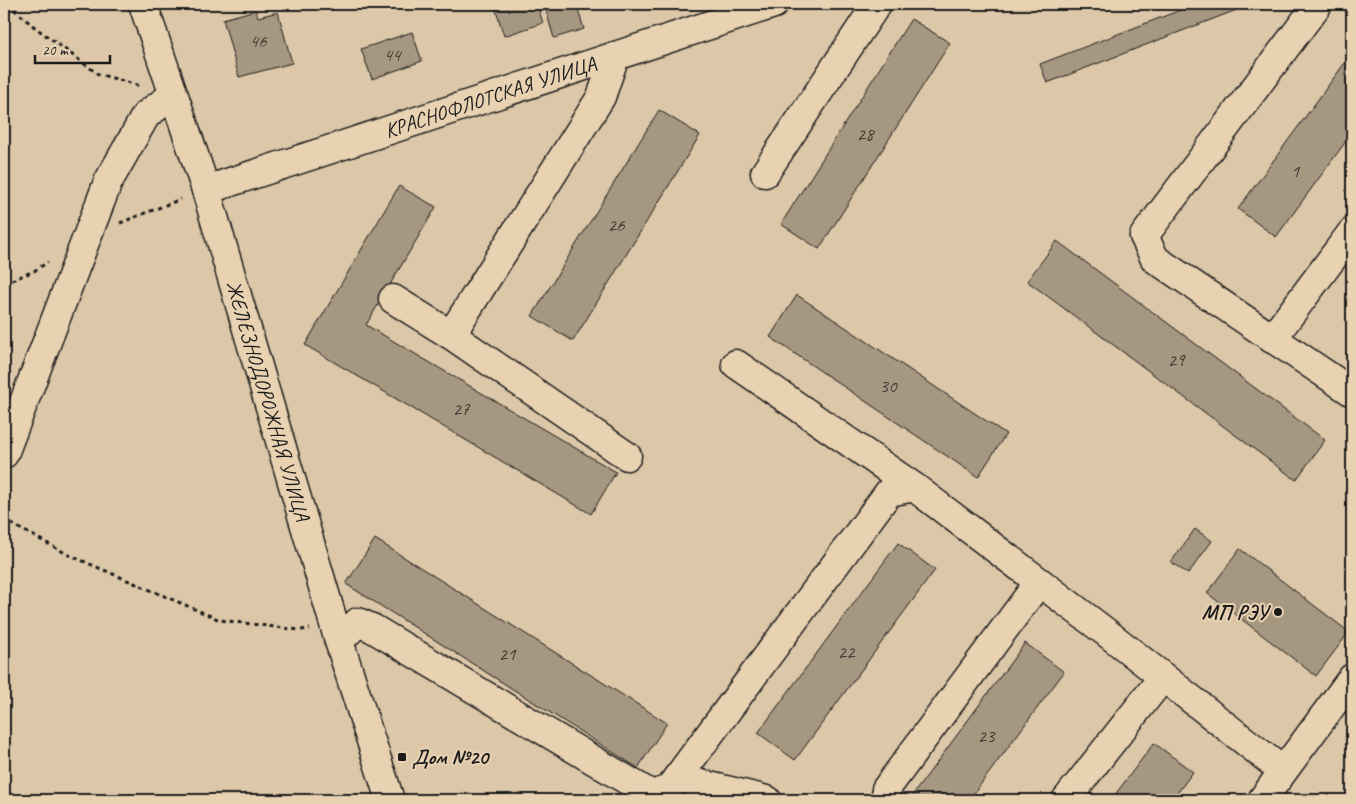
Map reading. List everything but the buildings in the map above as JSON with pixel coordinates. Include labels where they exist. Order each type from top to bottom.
[{"type":"street","name":"ЖЕЛЕЗНОДОРОЖНАЯ УЛИЦА","points":[[143,4],[206,190],[337,633],[390,800]]},
{"type":"street","name":"КРАСНОФЛОТСКАЯ УЛИЦА","points":[[206,190],[774,4]]},
{"type":"street","points":[[765,173],[877,4]]},
{"type":"street","points":[[1318,4],[1144,236],[1155,259],[1352,392]]},
{"type":"street","points":[[451,335],[601,97],[615,56]]},
{"type":"street","points":[[4,454],[108,182],[146,115],[173,95]]},
{"type":"street","points":[[1272,339],[1352,232]]},
{"type":"street","points":[[393,299],[451,335],[627,456]]},
{"type":"street","points":[[736,364],[914,487],[1283,771]]},
{"type":"street","points":[[337,633],[358,622],[372,628],[652,795],[669,789],[889,492],[914,487]]},
{"type":"street","points":[[886,789],[1038,582]]},
{"type":"street","points":[[1066,800],[1163,677]]},
{"type":"street","points":[[1262,800],[1352,678]]},
{"type":"street","points":[[677,778],[767,800]]},
{"type":"path","points":[[8,4],[32,25],[98,74],[173,95]]},
{"type":"path","points":[[4,520],[69,554],[220,620],[337,633]]},
{"type":"place","name":"МП РЭУ","points":[[1278,612]]},
{"type":"place","name":"Дом №20","points":[[402,757]]}]
